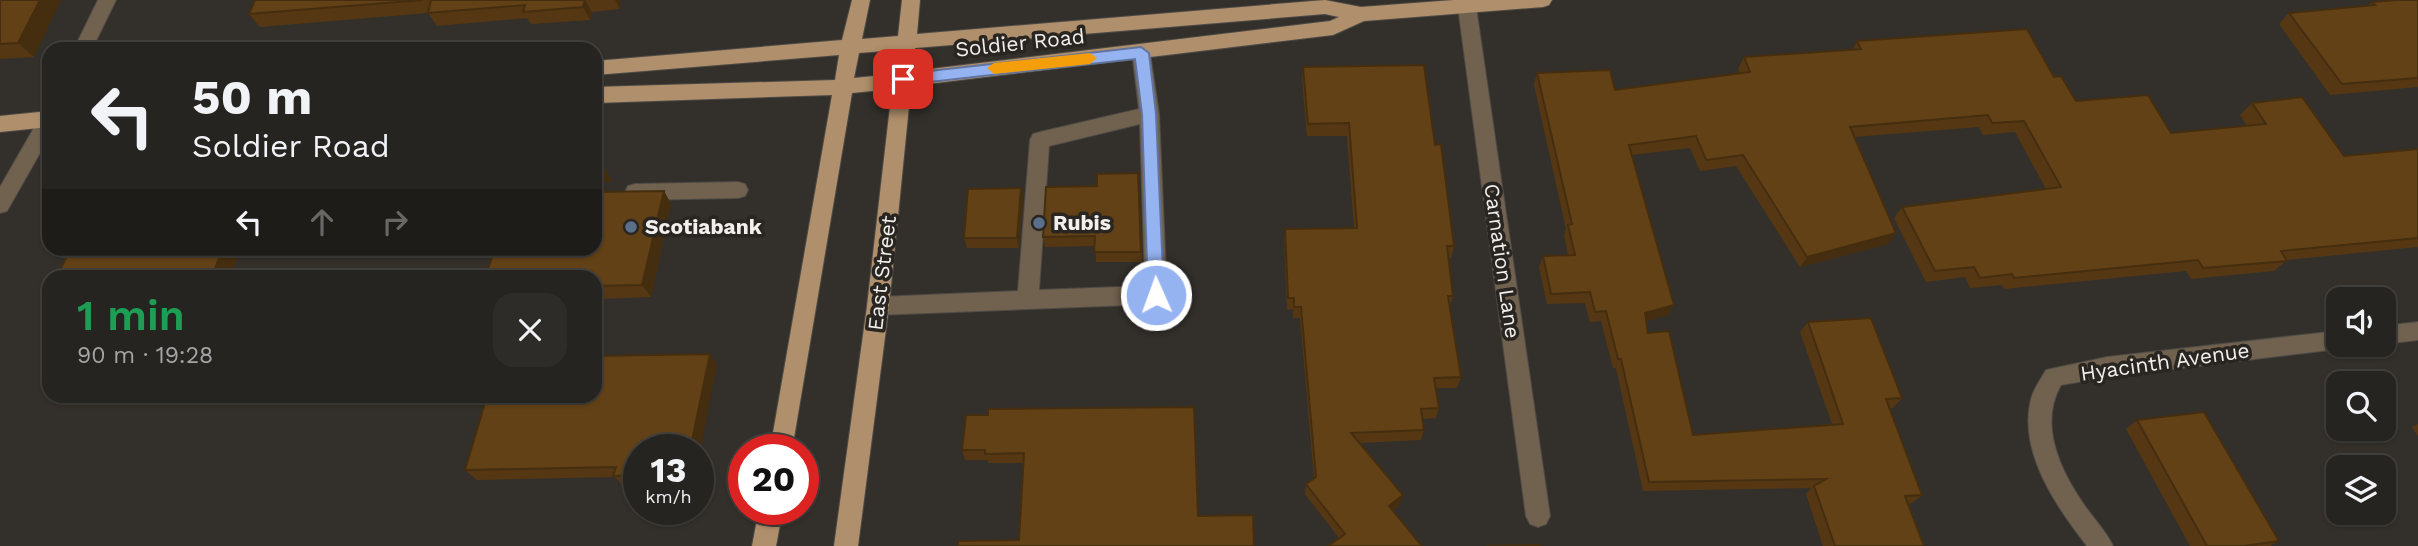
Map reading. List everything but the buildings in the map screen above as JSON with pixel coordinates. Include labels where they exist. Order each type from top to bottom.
[{"type":"main road","points":[[784,434],[849,48],[862,0]]},
{"type":"main road","name":"East Street","points":[[846,546],[878,306],[911,0]]},
{"type":"main road","name":"Soldier Road","points":[[602,67],[1325,7],[1361,13],[1543,0]]},
{"type":"main road","name":"Soldier Road","points":[[602,95],[844,87],[1333,28],[1361,13]]},
{"type":"main road","points":[[0,124],[42,120]]},
{"type":"main road","points":[[764,546],[768,525]]},
{"type":"street","points":[[86,42],[107,0]]},
{"type":"street","name":"Carnation Lane","points":[[1467,7],[1538,516]]},
{"type":"street","points":[[878,306],[1156,295],[1149,114],[1141,53]]},
{"type":"street","points":[[1028,300],[1040,140],[1149,114]]},
{"type":"street","points":[[0,205],[42,131]]},
{"type":"street","points":[[610,192],[738,190]]},
{"type":"street","points":[[2396,334],[2418,331]]},
{"type":"street","name":"Hyacinth Avenue","points":[[2101,546],[2070,505],[2041,447],[2042,400],[2054,377],[2107,367],[2326,341]]},
{"type":"slow traffic","points":[[994,68],[1090,58]]},
{"type":"place","name":"Rubis","points":[[1039,223]]},
{"type":"place","name":"Scotiabank","points":[[631,227]]},
{"type":"route","points":[[903,79],[1141,53],[1149,114],[1156,295]]}]
